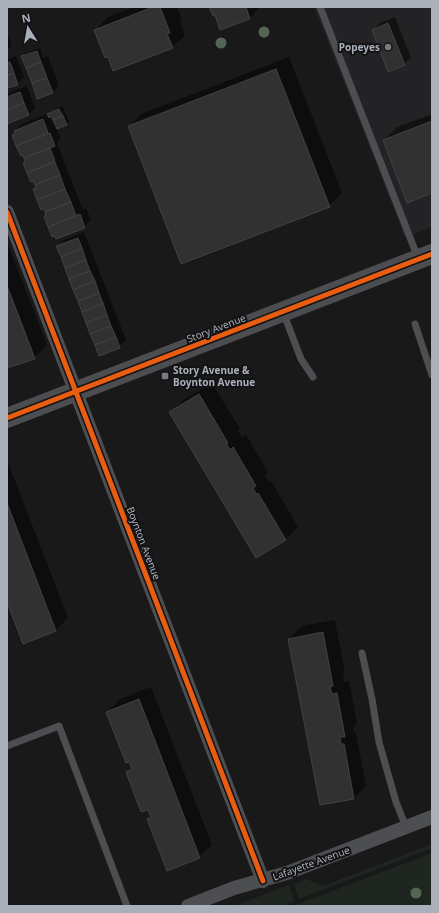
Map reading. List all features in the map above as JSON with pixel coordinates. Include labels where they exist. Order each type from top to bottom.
[{"type":"street","name":"Boynton Avenue","points":[[7,212],[77,391],[263,881]]},
{"type":"street","name":"Story Avenue","points":[[7,418],[425,257]]},
{"type":"street","name":"Lafayette Avenue","points":[[188,906],[234,888],[287,873],[432,817]]},
{"type":"lane","points":[[320,7],[425,257]]},
{"type":"lane","points":[[283,312],[301,359],[313,377]]},
{"type":"lane","points":[[415,324],[432,375]]},
{"type":"lane","points":[[362,654],[372,699],[379,742],[396,802],[406,827]]},
{"type":"lane","points":[[7,746],[59,726],[127,906]]},
{"type":"shaded area","points":[[314,7],[432,7],[432,227],[405,237]]},
{"type":"shaded area","points":[[432,844],[432,848],[299,899],[294,884],[306,879],[323,886]]},
{"type":"shaded area","points":[[432,853],[432,906],[293,906]]},
{"type":"shaded area","points":[[289,885],[294,901],[282,906],[234,906]]},
{"type":"building","points":[[153,7],[160,7],[170,33],[167,34],[173,48],[113,71],[108,57],[105,58],[94,30]]},
{"type":"building","points":[[209,7],[246,7],[250,19],[220,30],[215,15],[213,16]]},
{"type":"building","points":[[388,23],[405,65],[388,72],[372,30]]},
{"type":"building","points":[[37,51],[41,62],[26,68],[21,56]]},
{"type":"building","points":[[10,62],[14,73],[7,76],[7,63]]},
{"type":"building","points":[[41,62],[47,78],[32,83],[26,68]]},
{"type":"building","points":[[276,69],[330,207],[181,264],[128,126]]},
{"type":"building","points":[[14,73],[18,85],[7,88],[7,76]]},
{"type":"building","points":[[47,78],[53,93],[37,99],[32,83]]},
{"type":"building","points":[[20,92],[24,103],[7,110],[7,97]]},
{"type":"building","points":[[24,103],[29,115],[7,124],[7,110]]},
{"type":"building","points":[[59,109],[63,116],[53,120],[51,116],[49,118],[47,114]]},
{"type":"building","points":[[63,116],[67,125],[57,129],[53,120]]},
{"type":"building","points":[[43,119],[48,133],[16,146],[12,135],[15,134],[14,131]]},
{"type":"building","points":[[432,121],[432,193],[407,203],[383,140]]},
{"type":"building","points":[[50,133],[55,146],[24,158],[23,155],[21,156],[16,146]]},
{"type":"building","points":[[50,148],[55,161],[27,173],[23,163],[25,162],[24,158]]},
{"type":"building","points":[[55,162],[60,175],[35,185],[33,181],[31,182],[27,173]]},
{"type":"building","points":[[60,175],[65,189],[37,200],[33,189],[36,188],[35,185]]},
{"type":"building","points":[[65,189],[71,202],[45,212],[44,209],[41,210],[37,200]]},
{"type":"building","points":[[71,202],[76,216],[48,227],[44,216],[46,215],[45,212]]},
{"type":"building","points":[[80,214],[85,228],[56,239],[55,236],[52,237],[48,227]]},
{"type":"building","points":[[78,238],[82,248],[61,257],[56,246]]},
{"type":"building","points":[[82,248],[86,260],[65,268],[61,257]]},
{"type":"building","points":[[86,260],[90,271],[69,279],[65,268]]},
{"type":"building","points":[[90,271],[95,281],[73,290],[69,279]]},
{"type":"building","points":[[95,281],[99,293],[78,301],[73,290]]},
{"type":"building","points":[[7,286],[35,359],[7,368]]},
{"type":"building","points":[[99,293],[103,303],[82,312],[78,301]]},
{"type":"building","points":[[103,303],[107,315],[86,323],[82,312]]},
{"type":"building","points":[[107,315],[111,326],[90,334],[86,323]]},
{"type":"building","points":[[111,326],[116,337],[95,345],[90,334]]},
{"type":"building","points":[[116,337],[120,348],[99,356],[95,345]]},
{"type":"building","points":[[199,394],[228,443],[226,443],[230,450],[233,447],[256,486],[253,488],[256,494],[258,493],[286,540],[256,558],[169,412]]},
{"type":"building","points":[[7,503],[56,631],[23,644],[7,602]]},
{"type":"building","points":[[323,632],[333,686],[330,687],[332,694],[337,693],[345,737],[340,737],[341,744],[344,744],[354,799],[320,805],[288,639]]},
{"type":"building","points":[[139,699],[200,858],[167,871],[147,819],[151,817],[148,810],[141,812],[126,772],[132,769],[129,762],[126,763],[106,712]]},
{"type":"cycle path","points":[[7,212],[263,881]]},
{"type":"cycle path","points":[[7,418],[432,254]]},
{"type":"place","name":"Popeyes","points":[[388,47]]},
{"type":"place","name":"Story Avenue & Boynton Avenue","points":[[165,376]]}]
